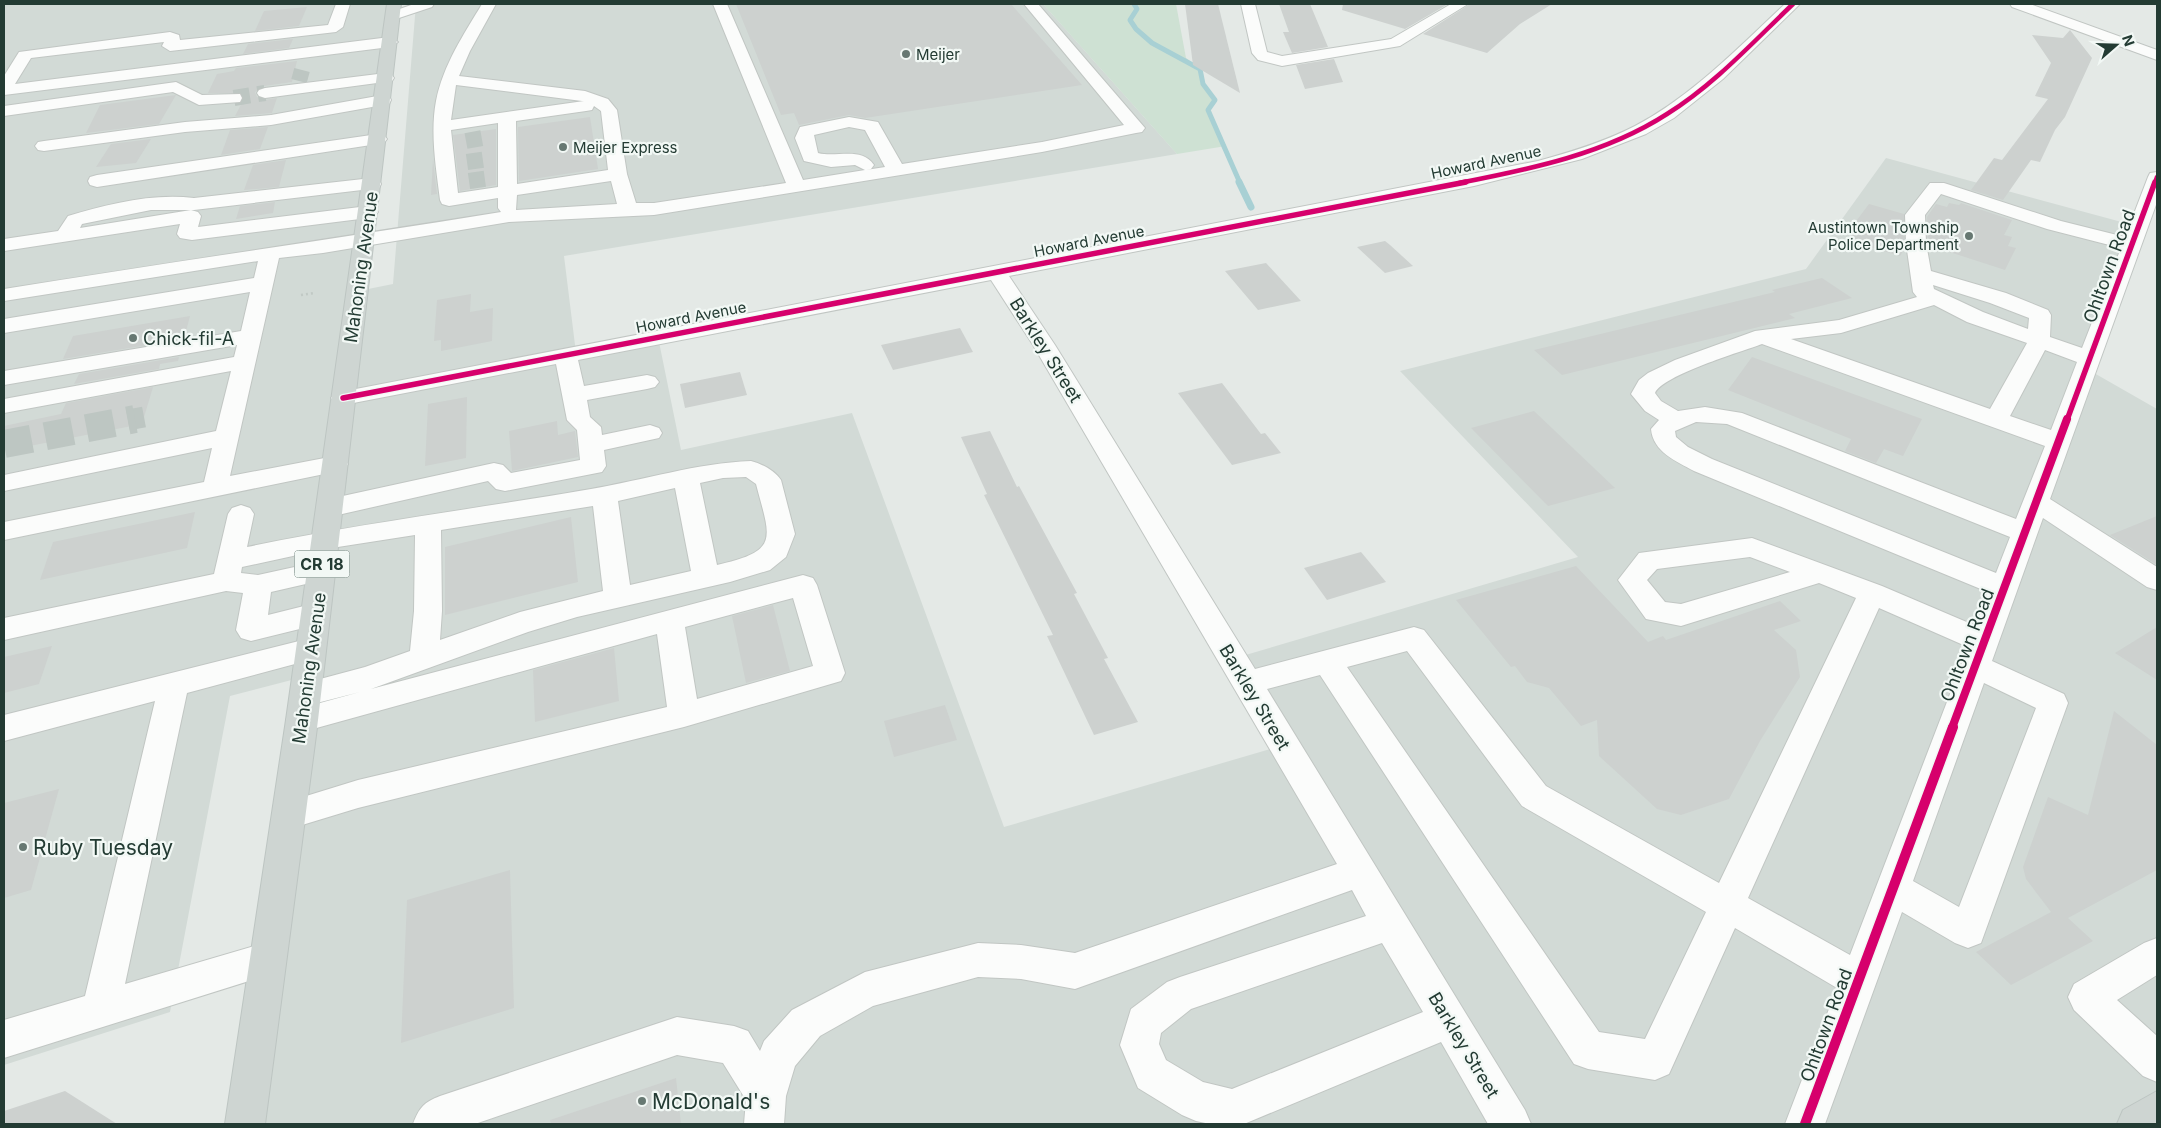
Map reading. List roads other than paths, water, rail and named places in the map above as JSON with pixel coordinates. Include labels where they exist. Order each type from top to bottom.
[{"type":"main road","name":"Mahoning Avenue","points":[[246,1124],[322,571],[392,21]]},
{"type":"main road","points":[[2136,1124],[2157,1111]]},
{"type":"street","points":[[118,59],[136,57],[170,46],[334,28],[343,4]]},
{"type":"street","points":[[4,90],[138,66],[186,68],[307,52],[392,21],[427,4]]},
{"type":"street","points":[[489,4],[457,62],[444,101],[444,126],[453,163],[449,200],[498,159],[602,103]]},
{"type":"street","points":[[720,4],[797,187]]},
{"type":"street","points":[[4,295],[509,216],[654,209],[1042,147],[1136,128],[1031,4]]},
{"type":"street","points":[[1248,4],[1260,53],[1264,57],[1282,60],[1395,43],[1461,4]]},
{"type":"street","name":"Howard Avenue","points":[[343,398],[1525,169],[1585,152],[1632,134],[1666,115],[1688,100],[1793,4]]},
{"type":"street","points":[[2017,4],[2157,55]]},
{"type":"street","points":[[4,90],[25,55],[173,37],[170,46]]},
{"type":"street","points":[[176,87],[186,68],[184,59],[192,44]]},
{"type":"street","points":[[300,80],[307,52]]},
{"type":"street","points":[[15,72],[34,69]]},
{"type":"street","points":[[265,93],[300,80],[384,89]]},
{"type":"street","points":[[451,80],[585,96],[602,103],[609,110],[618,174],[628,209]]},
{"type":"street","points":[[4,110],[176,87],[198,100],[234,98]]},
{"type":"street","points":[[44,146],[176,128],[270,120],[384,89]]},
{"type":"street","points":[[871,175],[865,163],[859,159],[831,162],[810,157],[804,138],[806,131],[849,122],[872,126],[896,171]]},
{"type":"street","points":[[444,126],[498,159],[618,174]]},
{"type":"street","points":[[97,181],[260,158],[378,138]]},
{"type":"street","points":[[498,159],[509,216]]},
{"type":"street","points":[[484,221],[498,159]]},
{"type":"street","name":"Ohltown Road","points":[[1805,1124],[2157,177]]},
{"type":"street","points":[[201,178],[187,234],[254,228],[368,212]]},
{"type":"street","points":[[4,245],[65,236],[75,220],[85,217],[182,201],[193,210],[372,184]]},
{"type":"street","points":[[2090,359],[1975,318],[1924,292],[1916,243],[1915,215],[1937,188],[2054,224],[2133,245]]},
{"type":"street","points":[[215,488],[270,253]]},
{"type":"street","name":"Barkley Street","points":[[996,272],[1044,346],[1511,1124]]},
{"type":"street","points":[[1921,275],[1998,298],[2040,315],[2040,341],[1996,420]]},
{"type":"street","points":[[4,326],[264,283]]},
{"type":"street","points":[[1674,419],[1653,406],[1643,394],[1647,385],[1683,365],[1763,336],[1841,326],[1935,298]]},
{"type":"street","points":[[1763,336],[2059,442]]},
{"type":"street","points":[[329,508],[494,471],[505,483],[594,466],[589,427],[579,420],[566,355]]},
{"type":"street","points":[[4,378],[246,358]]},
{"type":"street","points":[[4,387],[246,358]]},
{"type":"street","points":[[4,406],[246,358]]},
{"type":"street","points":[[4,414],[246,358]]},
{"type":"street","points":[[4,423],[246,358]]},
{"type":"street","points":[[573,395],[646,382]]},
{"type":"street","points":[[2005,588],[1679,453],[1664,438],[1663,429],[1674,419],[1691,414],[1708,414],[1733,418],[2025,533]]},
{"type":"street","points":[[591,446],[650,433]]},
{"type":"street","points":[[4,482],[227,438]]},
{"type":"street","points":[[4,531],[335,464]]},
{"type":"street","points":[[4,629],[228,570],[325,540],[604,494],[723,470],[752,469],[768,480],[782,534],[776,550],[760,563],[520,623],[369,678],[303,707]]},
{"type":"street","points":[[686,477],[706,577]]},
{"type":"street","points":[[604,494],[618,597]]},
{"type":"street","points":[[2037,502],[2157,580]]},
{"type":"street","points":[[228,570],[241,514]]},
{"type":"street","points":[[424,659],[428,611],[428,523]]},
{"type":"street","points":[[1820,573],[1681,615],[1656,612],[1632,580],[1649,560],[1752,547],[1820,573],[1872,593],[1980,654],[2053,702],[1968,931],[1893,888]]},
{"type":"street","points":[[228,570],[258,585],[322,571]]},
{"type":"street","points":[[258,585],[251,630],[316,614]]},
{"type":"street","points":[[289,815],[358,794],[684,715],[830,673],[803,585],[669,620],[303,707]]},
{"type":"street","points":[[1327,661],[1588,1050],[1655,1060],[1872,593]]},
{"type":"street","points":[[669,620],[684,715]]},
{"type":"street","points":[[1247,684],[1414,638],[1534,796],[1858,980]]},
{"type":"street","points":[[4,728],[311,649]]},
{"type":"street","points":[[101,1008],[174,684]]},
{"type":"street","points":[[765,1110],[778,1055],[806,1023],[865,990],[978,960],[1021,962],[1075,971],[1360,872]]},
{"type":"street","points":[[1391,923],[1344,942],[1180,995],[1145,1022],[1139,1045],[1152,1074],[1196,1101],[1232,1109],[1449,1020]]},
{"type":"street","points":[[2157,955],[2087,997],[2157,1062]]},
{"type":"street","points":[[4,1039],[101,1008],[268,959]]},
{"type":"street","points":[[430,1122],[677,1036],[734,1045],[765,1110]]},
{"type":"waterway","points":[[1134,4],[1137,9],[1130,20],[1136,29],[1152,43],[1200,69],[1203,84],[1215,100],[1208,110],[1240,183]]},
{"type":"waterway","points":[[1239,182],[1251,207]]},
{"type":"tunnel","points":[[299,81],[302,70]]},
{"type":"tunnel","points":[[234,98],[265,93]]},
{"type":"tunnel","points":[[466,141],[488,137]]},
{"type":"tunnel","points":[[467,162],[488,159]]},
{"type":"tunnel","points":[[469,181],[490,178]]},
{"type":"tunnel","points":[[128,420],[144,417]]},
{"type":"tunnel","points":[[4,444],[135,419]]},
{"type":"place","name":"Meijer","points":[[906,54]]},
{"type":"place","name":"Meijer Express","points":[[563,147]]},
{"type":"place","name":"Austintown Township Police Department","points":[[1969,236]]},
{"type":"place","name":"Chick-fil-A","points":[[133,338]]},
{"type":"place","name":"Ruby Tuesday","points":[[23,847]]},
{"type":"place","name":"McDonald's","points":[[642,1101]]}]
